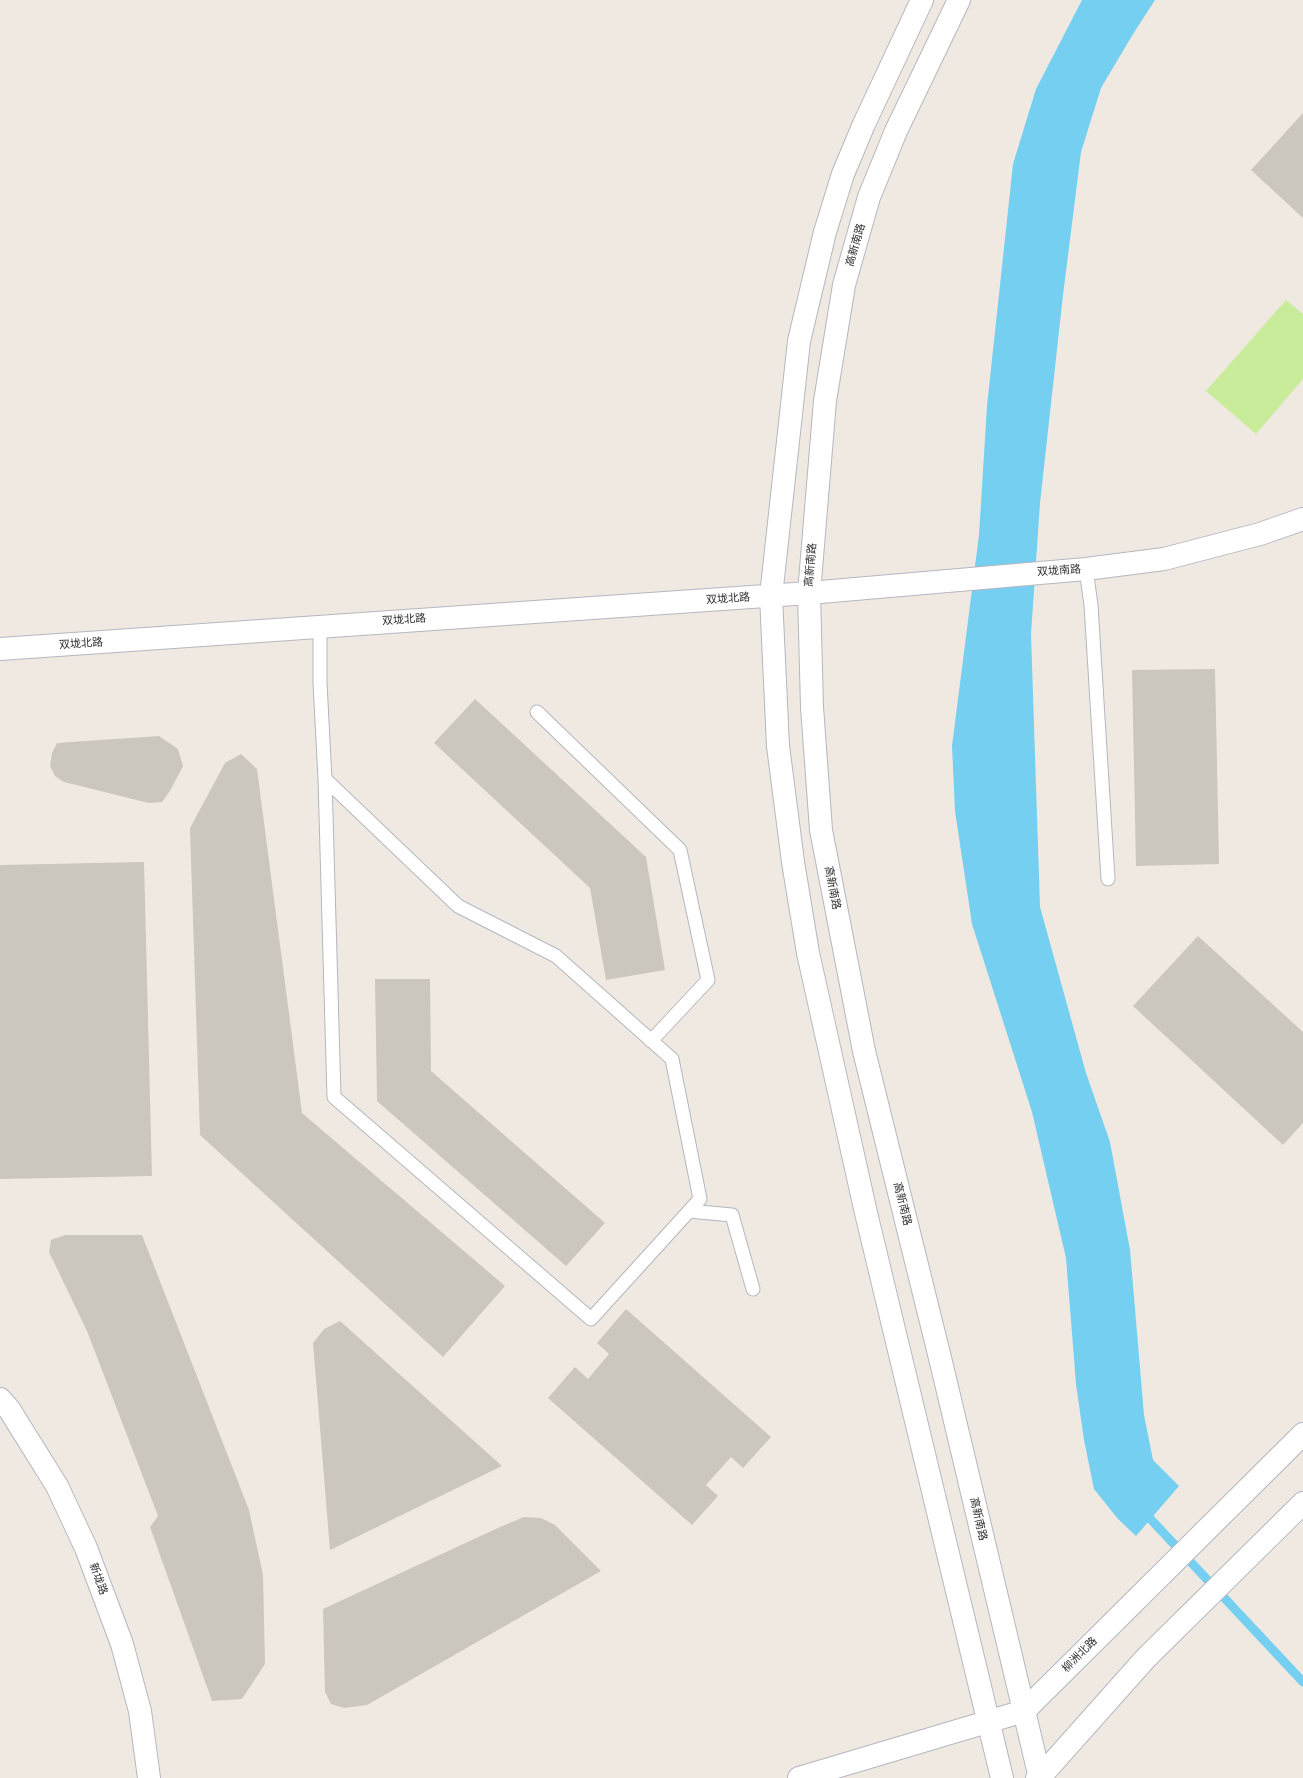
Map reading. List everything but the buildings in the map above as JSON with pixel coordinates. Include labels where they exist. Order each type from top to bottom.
[{"type":"main road","points":[[922,0],[861,131],[843,174],[825,232],[799,340],[770,596],[778,746],[792,862],[808,953],[866,1213],[987,1722],[1002,1778]]},
{"type":"main road","name":"高新南路","points":[[959,0],[896,131],[870,197],[844,285],[825,401],[809,593],[812,707],[821,830],[864,1051],[939,1354],[1039,1778]]},
{"type":"main road","name":"双垅南路","points":[[809,593],[1076,569],[1164,559],[1260,534],[1303,519]]},
{"type":"main road","name":"双垅北路","points":[[0,649],[809,593]]},
{"type":"main road","name":"新垅路","points":[[0,1399],[8,1409],[57,1486],[86,1548],[122,1644],[140,1711],[149,1778]]},
{"type":"main road","name":"柳洲北路","points":[[799,1778],[1024,1711],[1303,1434]]},
{"type":"main road","points":[[1039,1778],[1146,1658],[1296,1510]]},
{"type":"lane","points":[[1076,569],[1091,605],[1108,879]]},
{"type":"lane","points":[[320,626],[320,683],[325,779],[334,1097],[591,1319],[700,1199],[672,1059],[556,956],[458,906],[325,779]]},
{"type":"lane","points":[[537,712],[680,850],[708,980],[651,1041]]},
{"type":"lane","points":[[689,1211],[732,1215],[753,1289]]},
{"type":"green space","points":[[1286,300],[1303,314],[1303,379],[1256,434],[1206,391]]},
{"type":"water","points":[[1082,0],[1155,0],[1101,88],[1081,152],[1063,295],[1040,503],[1031,634],[1040,907],[1086,1073],[1110,1142],[1130,1250],[1144,1415],[1153,1460],[1179,1486],[1136,1536],[1118,1519],[1094,1489],[1084,1440],[1076,1384],[1066,1258],[1032,1112],[972,924],[955,811],[952,746],[979,535],[987,406],[1013,164],[1036,89]]},
{"type":"waterway","points":[[1143,1511],[1303,1682]]}]
